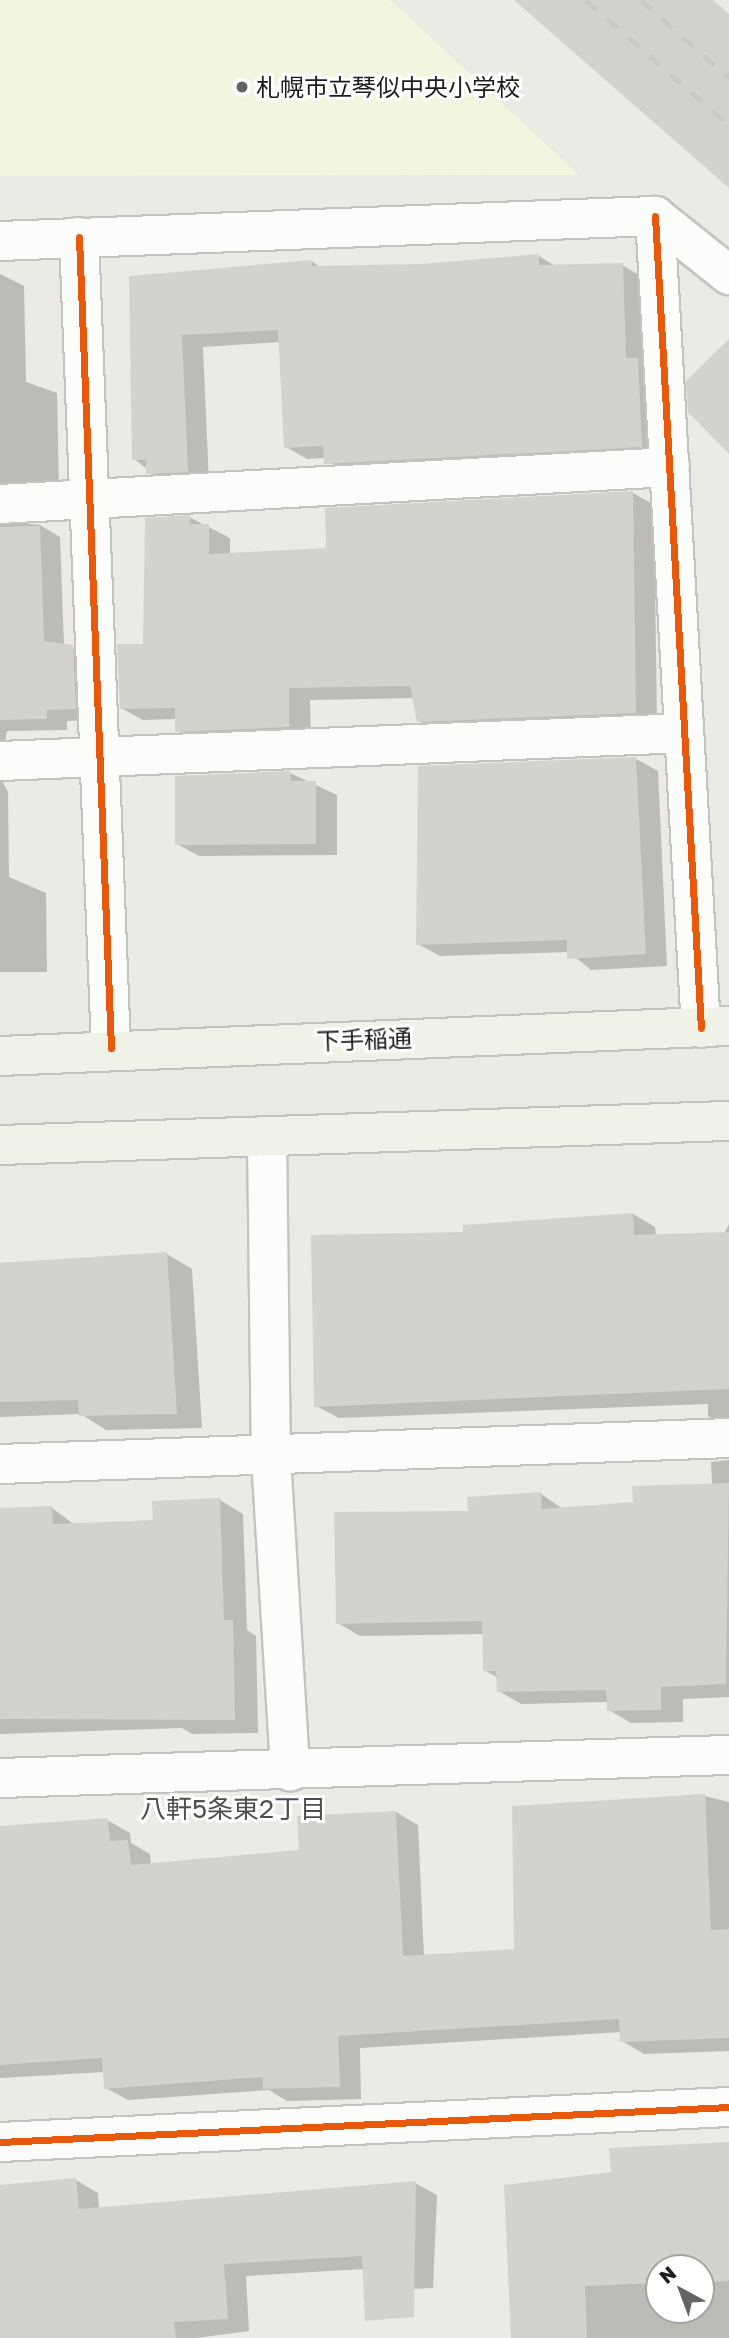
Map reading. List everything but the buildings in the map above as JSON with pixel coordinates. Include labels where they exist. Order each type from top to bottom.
[{"type":"main road","name":"下手稲通","points":[[0,1056],[111,1048],[715,1027]]},
{"type":"main road","points":[[0,1145],[729,1121]]},
{"type":"street","points":[[655,216],[684,733],[715,1027]]},
{"type":"street","points":[[0,241],[655,216],[729,275]]},
{"type":"street","points":[[79,237],[102,757],[111,1048]]},
{"type":"street","points":[[0,504],[670,467]]},
{"type":"street","points":[[0,761],[684,733]]},
{"type":"street","points":[[267,1137],[271,1457],[290,1771]]},
{"type":"street","points":[[0,1464],[271,1457],[729,1438]]},
{"type":"street","points":[[0,1777],[290,1771],[729,1755]]},
{"type":"street","points":[[0,2142],[729,2107]]},
{"type":"shaded area","name":"札幌市立琴似中央小学校","points":[[0,0],[390,0],[579,175],[0,176]]},
{"type":"railway","points":[[586,0],[729,125]]},
{"type":"railway","points":[[641,0],[729,78]]},
{"type":"cycle path","points":[[655,216],[701,1028]]},
{"type":"cycle path","points":[[79,237],[111,1048]]},
{"type":"cycle path","points":[[0,2142],[729,2107]]},
{"type":"place","name":"札幌市立琴似中央小学校","points":[[242,87]]},
{"type":"district","name":"八軒5条東2丁目","points":[[233,1809]]}]
